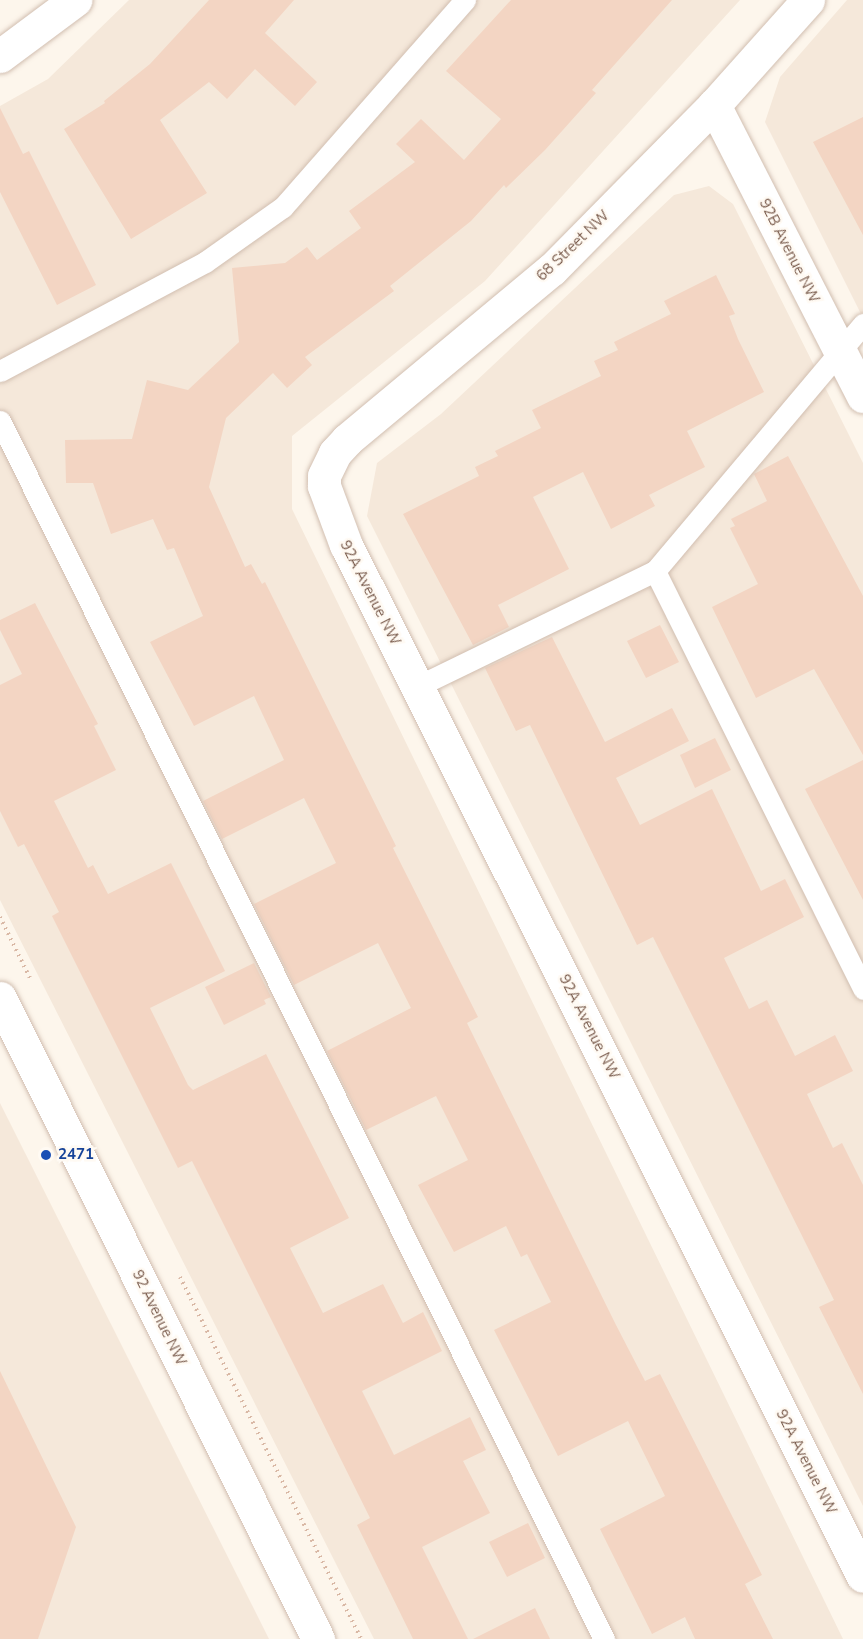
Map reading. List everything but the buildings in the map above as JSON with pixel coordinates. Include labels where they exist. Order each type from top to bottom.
[{"type":"street","points":[[0,56],[75,0]]},
{"type":"street","name":"68 Street NW","points":[[324,476],[335,453],[347,440],[552,269],[714,105],[808,0]]},
{"type":"street","name":"92B Avenue NW","points":[[714,105],[863,396]]},
{"type":"street","name":"92A Avenue NW","points":[[324,476],[327,502],[345,545],[418,686],[863,1576]]},
{"type":"street","name":"92 Avenue NW","points":[[0,998],[318,1639]]},
{"type":"lane","points":[[0,371],[205,262],[283,207],[465,0]]},
{"type":"lane","points":[[418,686],[655,571],[863,324]]},
{"type":"lane","points":[[0,421],[604,1639]]},
{"type":"lane","points":[[655,571],[863,989]]},
{"type":"shaded area","points":[[129,0],[740,0],[485,281],[292,436],[292,509],[843,1639],[374,1639],[0,900],[0,106],[48,79]]},
{"type":"shaded area","points":[[847,0],[863,0],[863,318],[765,122],[780,77]]},
{"type":"shaded area","points":[[709,186],[733,204],[863,463],[863,1506],[367,516],[377,463],[441,414],[674,195]]},
{"type":"shaded area","points":[[0,1103],[269,1639],[0,1639]]},
{"type":"place","name":"2471","points":[[46,1155]]}]
